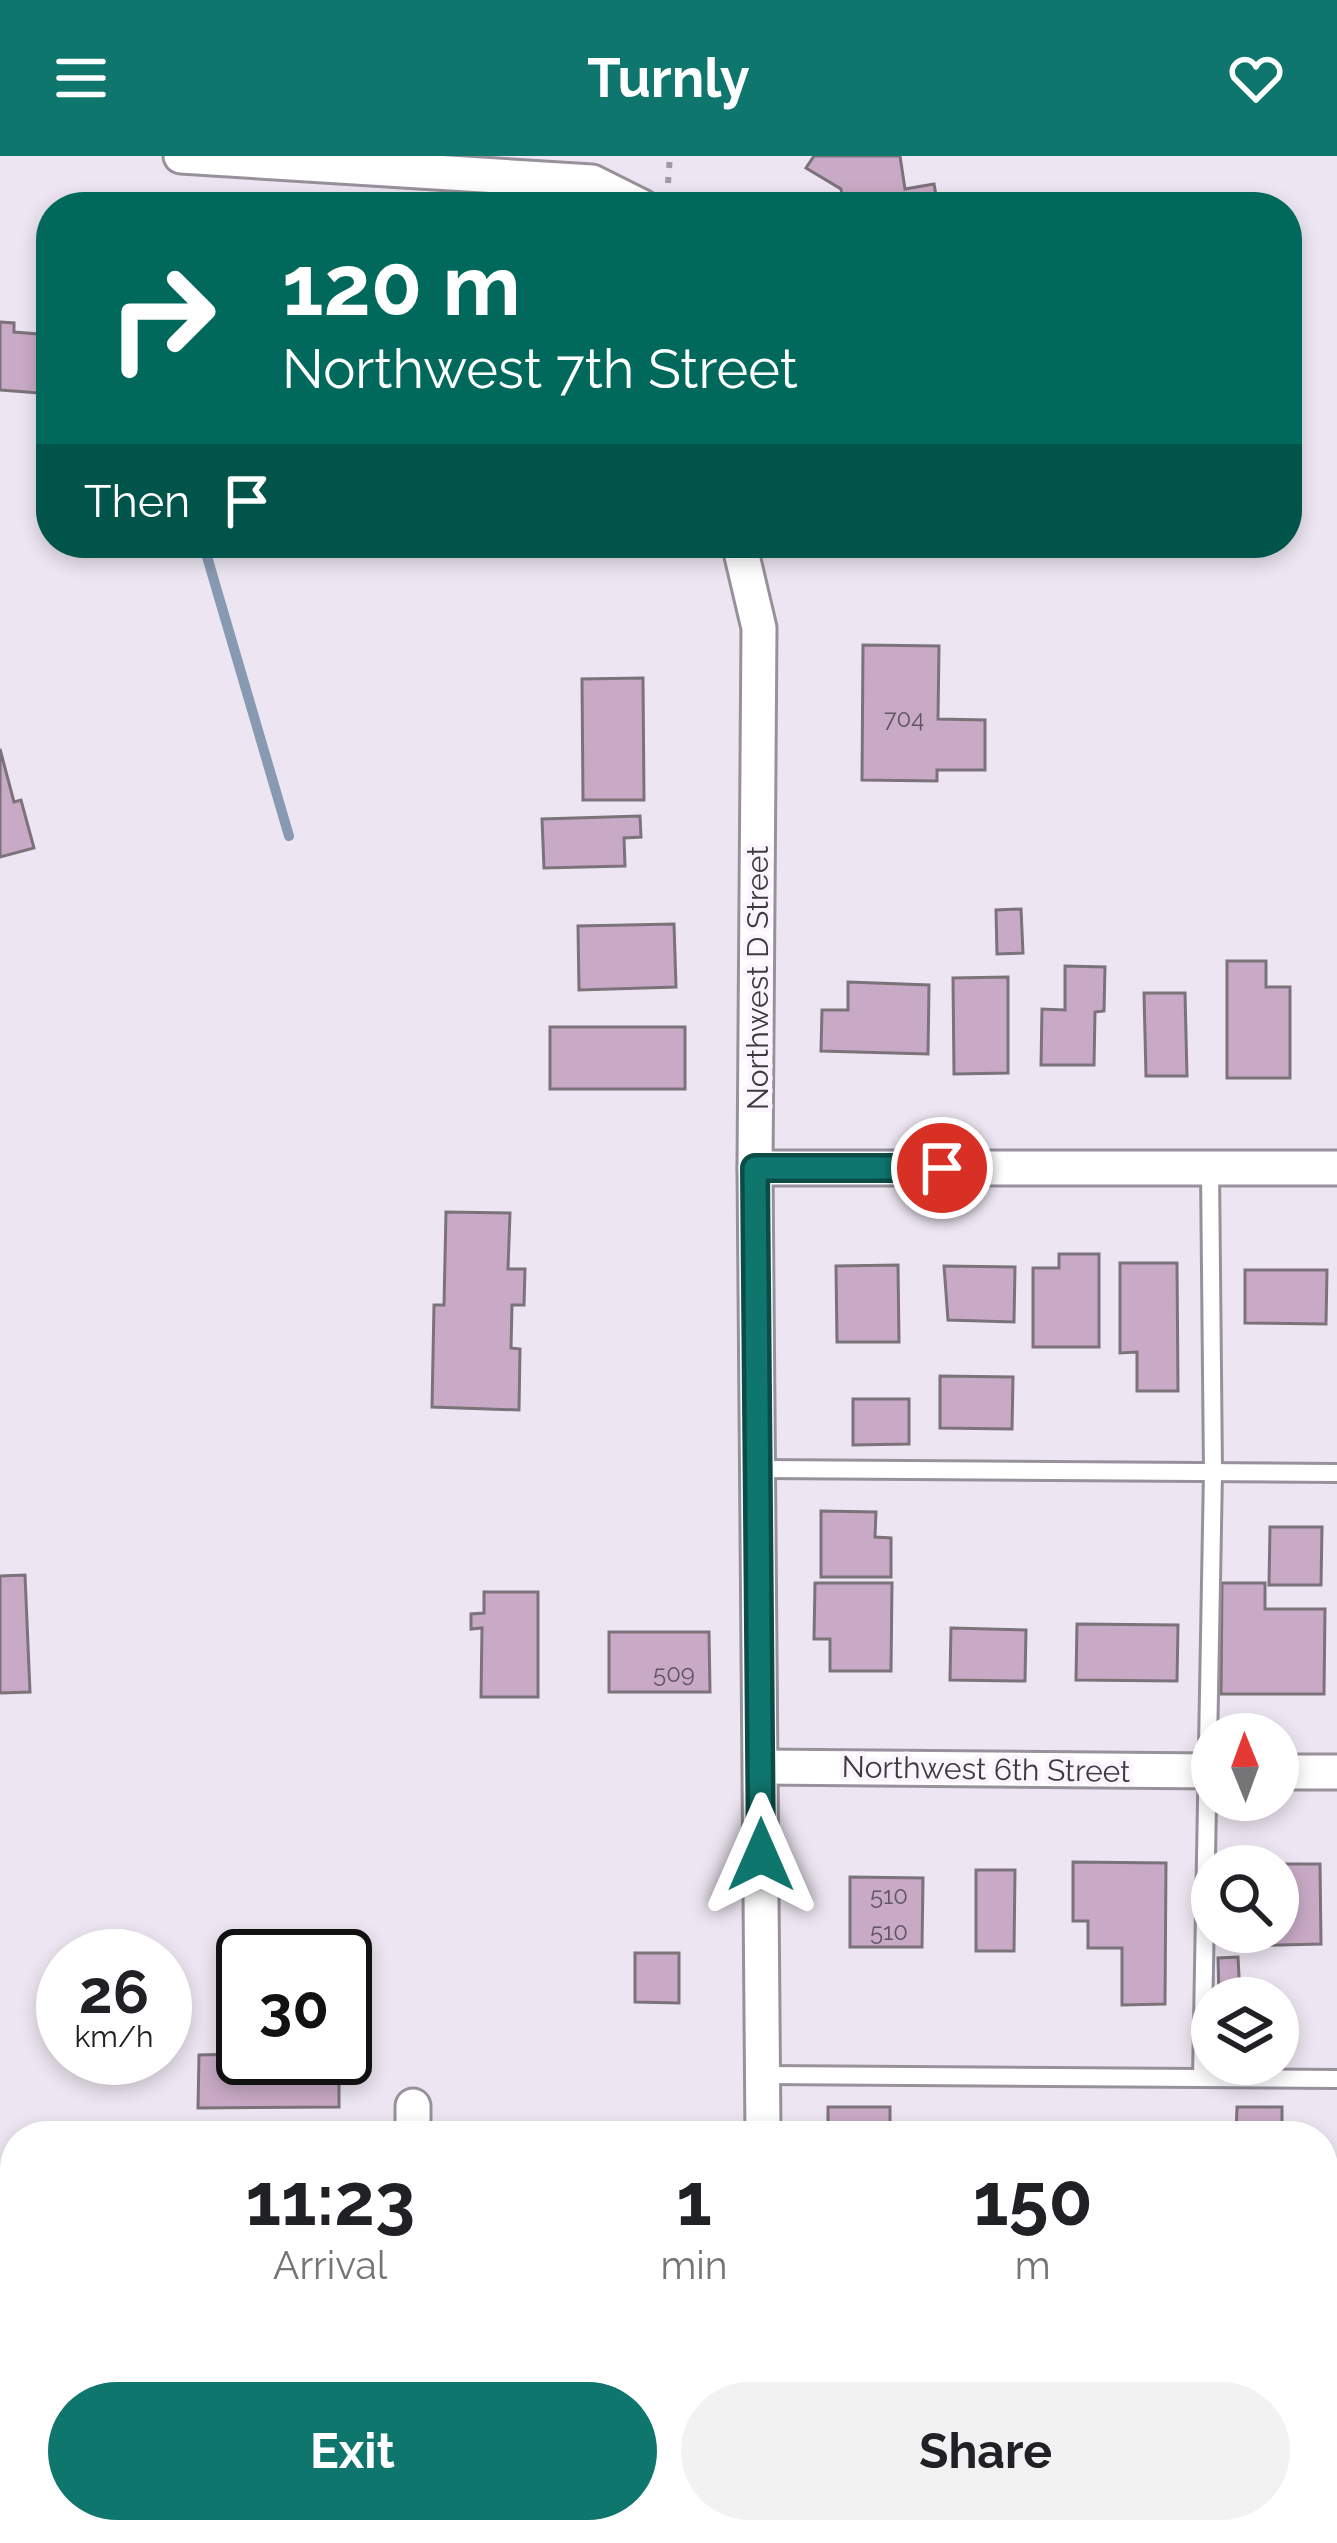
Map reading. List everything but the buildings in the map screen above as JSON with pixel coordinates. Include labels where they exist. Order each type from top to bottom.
[{"type":"street","points":[[182,156],[592,182],[612,192]]},
{"type":"street","name":"Northwest D Street","points":[[743,558],[759,628],[755,1168],[763,2121]]},
{"type":"street","points":[[755,1168],[1337,1168]]},
{"type":"street","name":"Northwest 6th Street","points":[[761,1767],[1191,1771]]},
{"type":"street","points":[[1299,1772],[1337,1772]]},
{"type":"lane","points":[[1210,1168],[1210,1713]]},
{"type":"lane","points":[[757,1469],[1337,1473]]},
{"type":"lane","points":[[1204,1977],[1208,1821]]},
{"type":"lane","points":[[763,2074],[1191,2078]]},
{"type":"lane","points":[[1299,2079],[1337,2079]]},
{"type":"waterway","points":[[207,558],[289,836]]},
{"type":"route","points":[[761,1855],[755,1168],[942,1168]]}]
